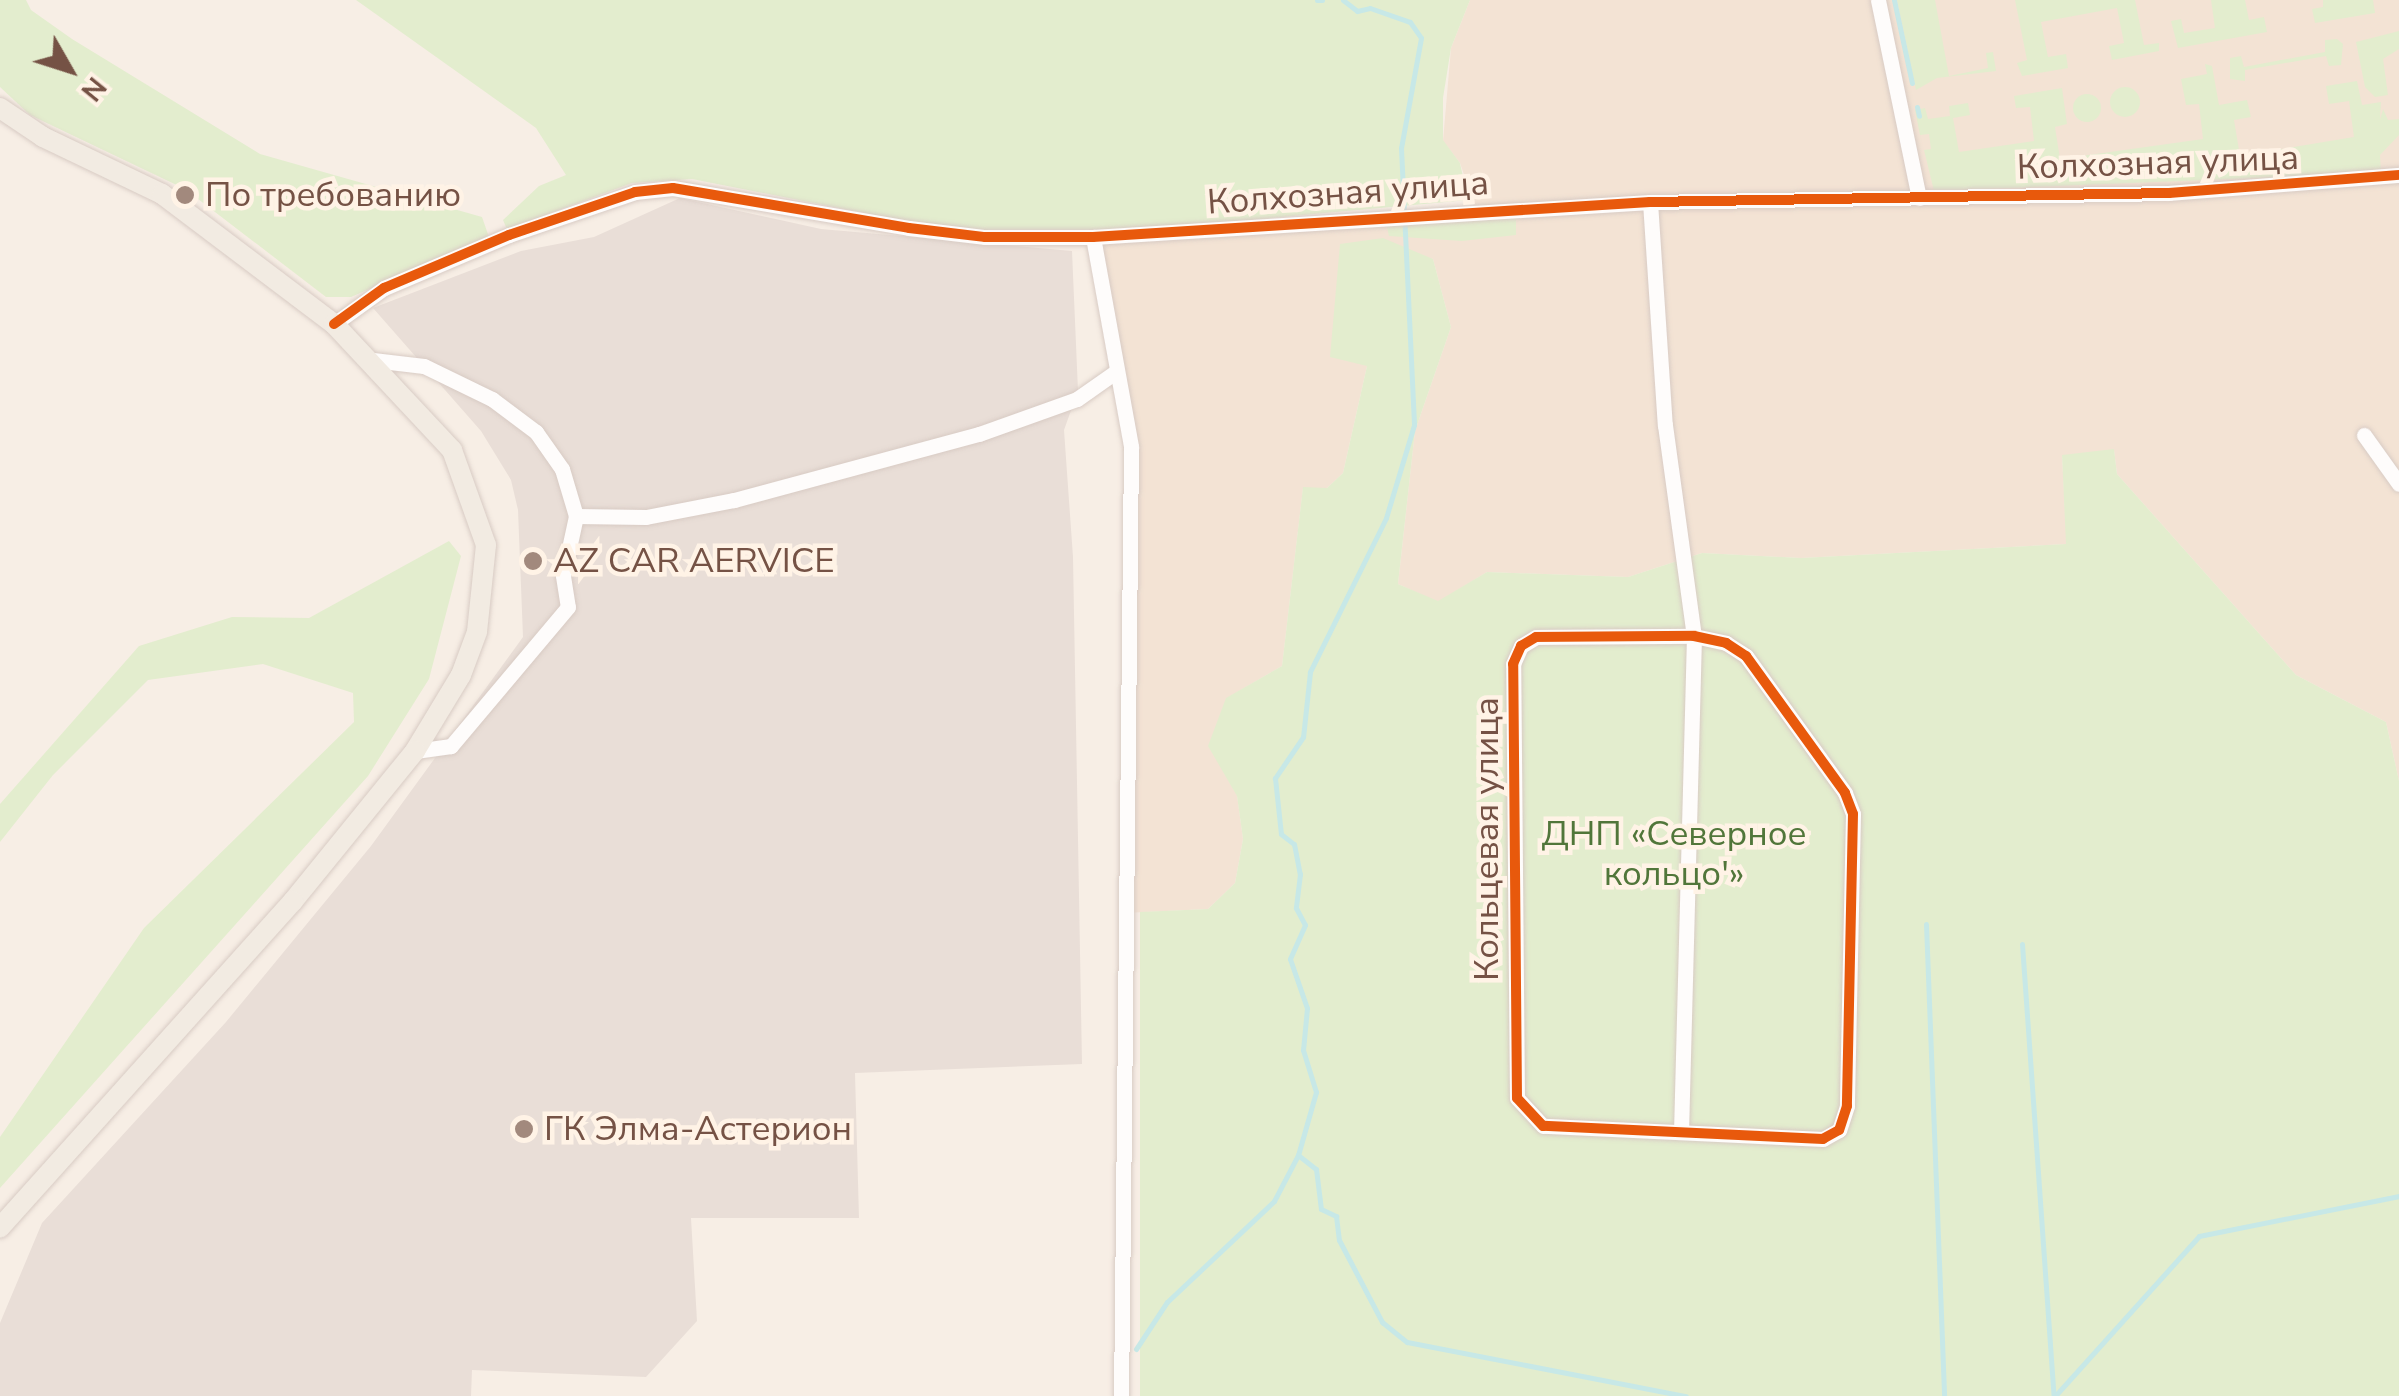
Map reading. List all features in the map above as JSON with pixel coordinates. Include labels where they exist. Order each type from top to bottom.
[{"type":"main road","points":[[0,108],[43,138],[162,194],[334,324],[372,360],[452,450],[486,545],[477,632],[461,676],[414,751],[293,902],[0,1228]]},
{"type":"street","points":[[1878,0],[1919,198]]},
{"type":"street","name":"Колхозная улица","points":[[334,324],[384,288],[508,235],[635,192],[673,188],[926,230],[1093,237],[1650,202],[2170,193],[2399,175]]},
{"type":"street","points":[[1650,202],[1666,424],[1694,636],[1681,1129]]},
{"type":"street","points":[[1093,237],[1114,373],[1131,447],[1121,1396]]},
{"type":"street","points":[[372,360],[424,366],[492,398],[544,444],[562,470],[576,516],[563,576],[568,607],[451,746],[414,751]]},
{"type":"street","points":[[576,516],[646,516],[734,500],[978,434],[1077,399],[1114,373]]},
{"type":"street","points":[[2364,434],[2399,484]]},
{"type":"street","name":"Кольцевая улица","points":[[1536,636],[1694,636],[1726,643],[1746,656],[1845,793],[1853,814],[1847,1106],[1839,1130],[1822,1139],[1681,1129],[1544,1126],[1517,1098],[1514,664],[1521,646],[1536,636]]},
{"type":"shaded area","points":[[1470,0],[2399,0],[2399,781],[2386,722],[2296,675],[2117,474],[2114,450],[2062,456],[2067,544],[1801,558],[1702,553],[1628,577],[1487,572],[1438,602],[1398,584],[1415,431],[1451,327],[1433,259],[1340,244],[1339,300],[1367,366],[1343,473],[1327,488],[1303,488],[1282,666],[1227,698],[1209,746],[1237,795],[1243,839],[1235,883],[1208,909],[1124,913],[1131,447],[1093,237],[1476,209],[1460,163],[1443,141],[1451,48]]},
{"type":"shaded area","points":[[680,198],[821,229],[1072,251],[1078,391],[1064,430],[1073,557],[1082,1064],[855,1073],[859,1218],[691,1218],[697,1321],[646,1377],[472,1370],[471,1396],[0,1396],[0,1323],[42,1223],[226,1022],[371,846],[523,637],[518,510],[511,480],[481,431],[373,308],[521,251],[594,237]]},
{"type":"green space","points":[[0,0],[26,0],[31,10],[72,39],[260,154],[482,217],[489,237],[351,297],[326,297],[185,189],[30,115],[0,87]]},
{"type":"green space","points":[[356,0],[1470,0],[1451,48],[1443,98],[1443,140],[1460,163],[1468,200],[1151,229],[989,231],[905,221],[692,179],[632,183],[507,229],[503,220],[539,186],[566,175],[536,128]]},
{"type":"green space","points":[[1897,0],[1935,0],[1949,76],[1988,68],[1986,53],[1993,52],[1996,71],[1937,78],[1916,90]]},
{"type":"green space","points":[[2015,0],[2135,0],[2144,45],[2159,43],[2159,51],[2112,60],[2109,46],[2124,43],[2117,8],[2041,22],[2048,57],[2066,54],[2068,68],[2022,76],[2017,63],[2027,60]]},
{"type":"green space","points":[[2211,0],[2245,0],[2249,20],[2264,17],[2267,32],[2178,48],[2171,21],[2181,19],[2184,33],[2215,28]]},
{"type":"green space","points":[[2323,0],[2373,0],[2375,13],[2315,23],[2312,9],[2323,7]]},
{"type":"green space","points":[[2399,31],[2399,49],[2383,59],[2388,95],[2375,97],[2365,87],[2356,42]]},
{"type":"green space","points":[[2337,39],[2343,44],[2341,65],[2329,66],[2326,56],[2245,70],[2245,81],[2230,79],[2230,58],[2241,56],[2244,67],[2325,52],[2325,40]]},
{"type":"green space","points":[[2205,64],[2212,66],[2219,105],[2247,100],[2251,117],[2234,120],[2240,156],[2354,137],[2349,101],[2329,104],[2326,86],[2357,81],[2362,105],[2381,102],[2380,120],[2383,109],[2388,120],[2399,119],[2399,135],[2380,155],[2381,173],[1934,191],[1924,150],[1931,149],[1929,134],[1920,135],[1915,110],[1925,108],[1928,119],[1950,116],[1949,106],[1968,103],[1970,115],[1953,118],[1959,152],[2034,141],[2030,107],[2016,108],[2014,96],[2062,88],[2067,124],[2055,127],[2060,159],[2203,139],[2199,104],[2186,105],[2181,79],[2207,74]]},
{"type":"green space","points":[[2125,87],[2135,92],[2140,102],[2135,112],[2125,117],[2115,112],[2110,102],[2115,92]]},
{"type":"green space","points":[[2087,94],[2097,98],[2101,108],[2097,118],[2087,122],[2077,118],[2073,108],[2077,98]]},
{"type":"green space","points":[[1516,218],[1516,235],[1462,241],[1389,236],[1386,223]]},
{"type":"green space","name":"ДНП «Северное кольцо'»","points":[[1383,238],[1433,259],[1451,327],[1415,431],[1398,584],[1438,601],[1487,572],[1628,577],[1702,553],[1801,558],[2066,544],[2062,455],[2114,449],[2117,474],[2296,675],[2386,722],[2399,781],[2399,1396],[1140,1396],[1140,912],[1208,909],[1235,883],[1243,839],[1237,796],[1208,746],[1226,698],[1282,666],[1303,487],[1327,488],[1343,473],[1367,366],[1330,357],[1340,244]]},
{"type":"green space","points":[[449,541],[461,556],[429,679],[368,776],[0,1188],[0,1137],[144,928],[354,722],[353,693],[263,664],[148,680],[53,775],[0,842],[0,804],[139,646],[232,617],[309,618]]},
{"type":"waterway","points":[[1317,0],[1322,0]]},
{"type":"waterway","points":[[1343,0],[1357,11],[1370,8],[1410,22],[1421,38],[1401,148],[1414,425],[1386,518],[1310,672],[1303,737],[1275,778],[1281,834],[1294,844],[1300,874],[1296,908],[1305,925],[1290,959],[1307,1008],[1303,1050],[1316,1092],[1298,1155],[1316,1169],[1321,1209],[1336,1216],[1339,1240],[1382,1322],[1407,1342],[1686,1396]]},
{"type":"waterway","points":[[1894,0],[1912,83]]},
{"type":"waterway","points":[[1917,107],[1919,116]]},
{"type":"waterway","points":[[1926,924],[1944,1396]]},
{"type":"waterway","points":[[2022,944],[2054,1396]]},
{"type":"waterway","points":[[1136,1349],[1167,1302],[1274,1201],[1298,1155]]},
{"type":"waterway","points":[[2055,1396],[2199,1236],[2399,1196]]},
{"type":"cycle path","points":[[334,324],[384,288],[509,235],[635,192],[673,188],[985,237],[1093,237],[1650,202],[2169,193],[2399,175]]},
{"type":"cycle path","points":[[1694,636],[1726,643],[1746,656],[1845,793],[1853,814],[1847,1106],[1839,1130],[1823,1139],[1543,1126],[1517,1098],[1513,664],[1521,646],[1536,637],[1694,636]]},
{"type":"place","name":"По требованию","points":[[185,195]]},
{"type":"place","name":"AZ CAR AERVICE","points":[[533,561]]},
{"type":"place","name":"ГК Элма-Астерион","points":[[524,1129]]}]
